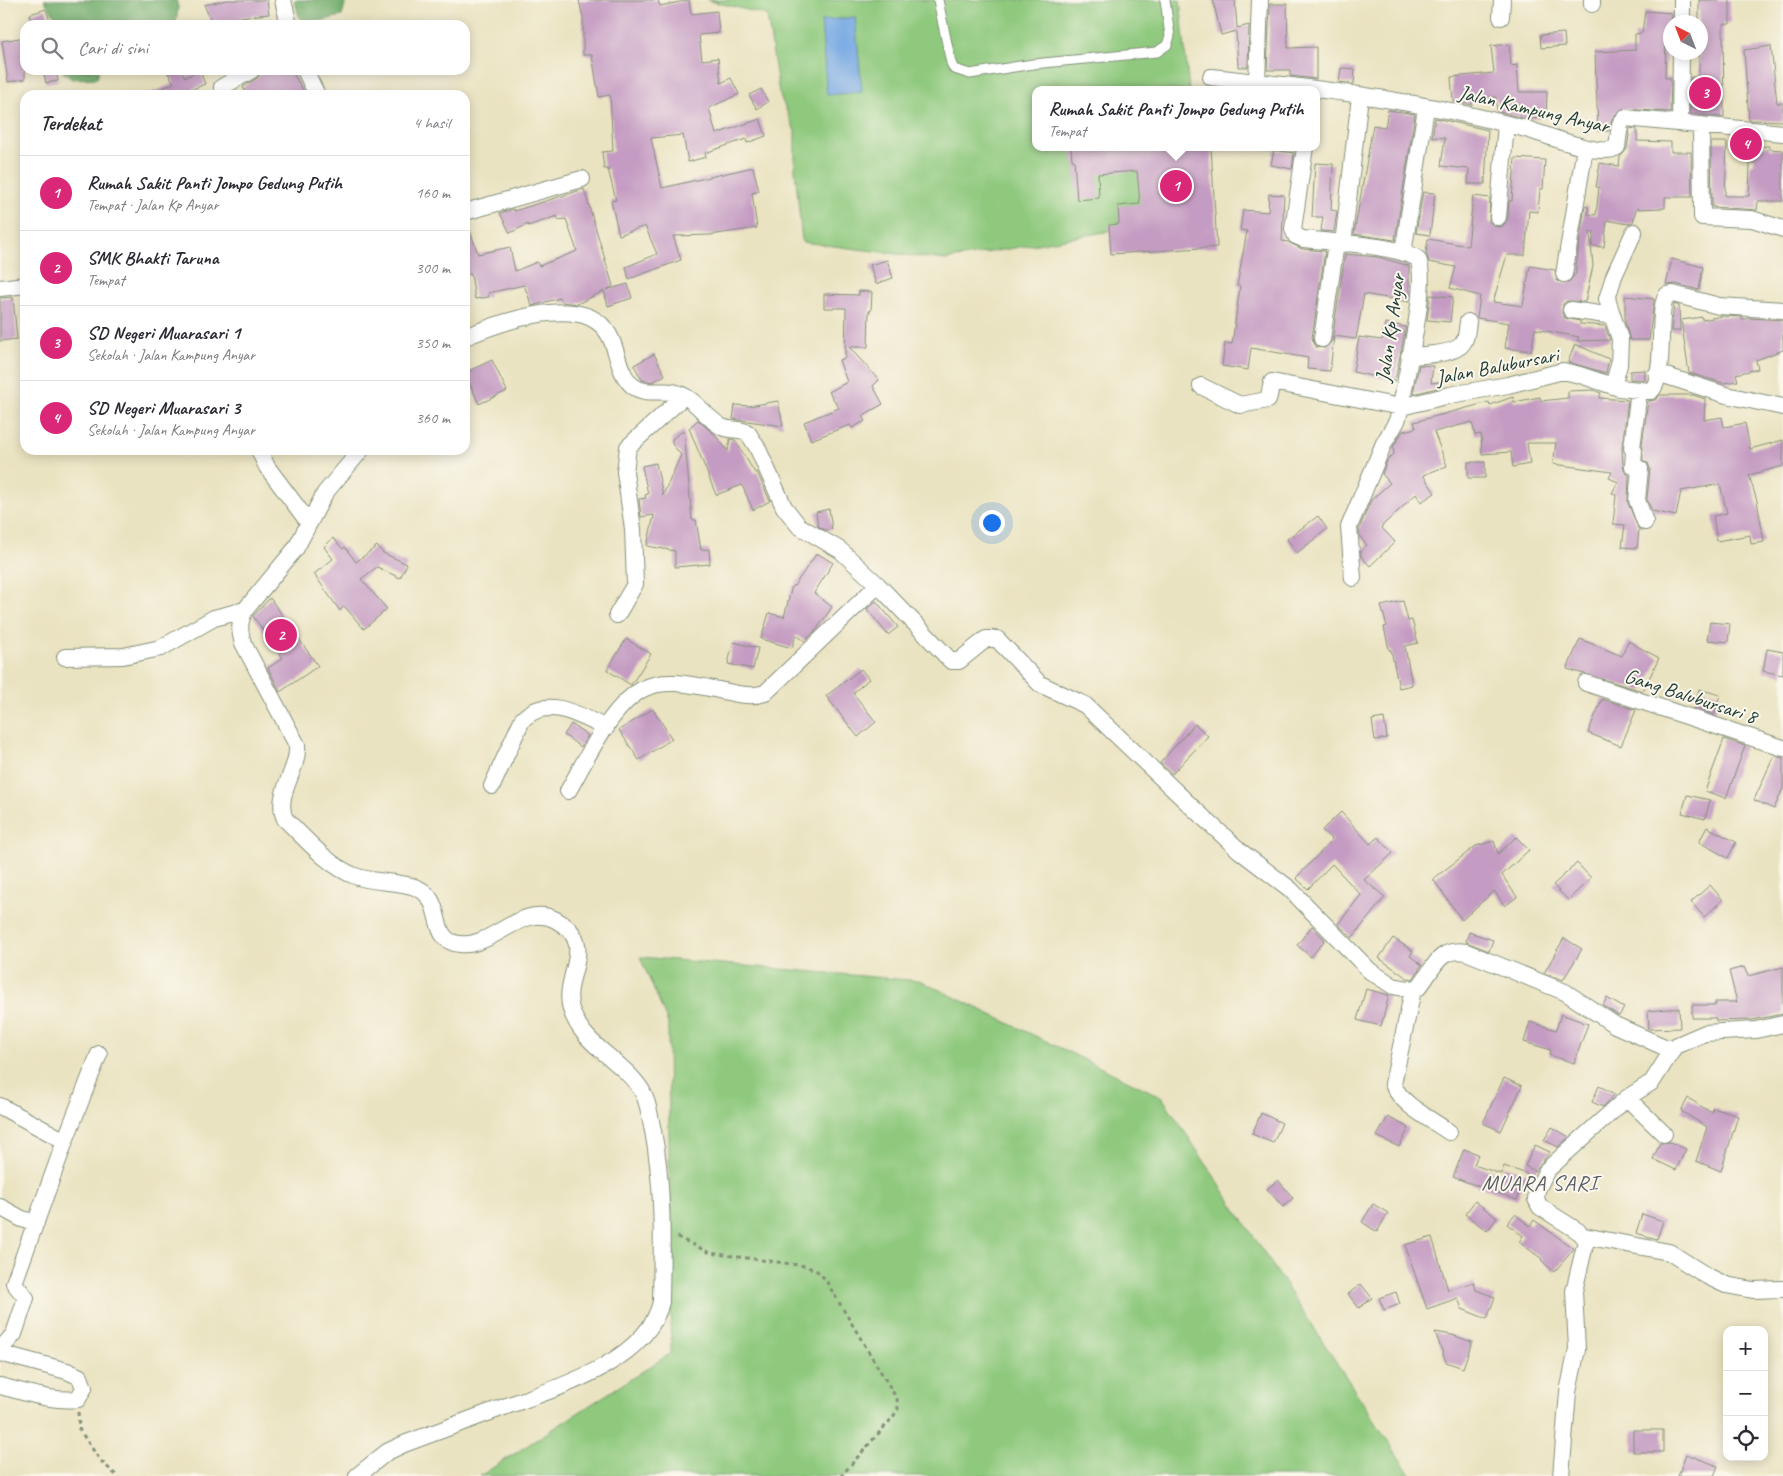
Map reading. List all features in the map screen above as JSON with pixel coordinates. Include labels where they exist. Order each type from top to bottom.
[{"type":"street","points":[[283,0],[288,20]]},
{"type":"street","points":[[1257,82],[1260,0]]},
{"type":"street","points":[[1501,17],[1502,0]]},
{"type":"street","points":[[1682,0],[1682,15]]},
{"type":"street","points":[[1680,122],[1681,60]]},
{"type":"street","points":[[222,87],[243,75]]},
{"type":"street","points":[[307,75],[315,90]]},
{"type":"street","points":[[1211,77],[1294,86]]},
{"type":"street","points":[[1320,89],[1426,108]]},
{"type":"street","points":[[1322,339],[1340,244],[1360,96]]},
{"type":"street","name":"Jalan Kampung Anyar","points":[[1403,253],[1426,108],[1506,124],[1585,148],[1609,151],[1615,149],[1618,145],[1620,124],[1625,118],[1783,133]]},
{"type":"street","points":[[1498,217],[1506,124]]},
{"type":"street","points":[[1702,125],[1702,217],[1752,219],[1783,229]]},
{"type":"street","points":[[1564,274],[1585,148]]},
{"type":"street","name":"Jalan Kp Anyar","points":[[1304,151],[1293,229],[1296,236],[1303,239],[1403,253],[1418,259],[1420,270],[1419,304],[1401,407],[1397,421],[1384,443],[1349,527],[1353,578]]},
{"type":"street","points":[[470,211],[582,179]]},
{"type":"street","points":[[1613,386],[1620,351],[1620,339],[1607,299],[1634,232]]},
{"type":"street","points":[[0,288],[20,286]]},
{"type":"street","points":[[1645,522],[1637,500],[1640,470],[1633,466],[1634,453],[1632,448],[1639,390],[1653,390],[1657,373],[1662,339],[1663,304],[1667,295],[1673,294],[1719,306],[1783,310]]},
{"type":"street","points":[[1571,310],[1613,316]]},
{"type":"street","points":[[470,335],[544,312],[569,312],[590,318],[606,329],[623,372],[632,385],[644,391],[670,392],[684,396],[702,408],[718,424],[728,429],[748,433],[757,447],[784,507],[793,519],[806,531],[835,547],[878,585],[953,662],[959,661],[986,639],[997,638],[1040,684],[1085,705],[1240,850],[1290,889],[1370,970],[1385,982],[1413,990],[1418,988],[1445,953],[1457,950],[1466,952],[1565,992],[1615,1025],[1671,1050]]},
{"type":"street","points":[[1409,356],[1442,354],[1459,346],[1464,341],[1468,322]]},
{"type":"street","name":"Jalan Balubursari","points":[[1401,407],[1508,386],[1563,371],[1580,374],[1613,386],[1639,390]]},
{"type":"street","points":[[1657,373],[1726,395],[1783,407]]},
{"type":"street","points":[[1201,386],[1240,405],[1268,400],[1272,382],[1401,407]]},
{"type":"street","points":[[617,615],[635,584],[633,529],[625,472],[628,447],[684,396]]},
{"type":"street","points":[[261,455],[267,467],[309,524]]},
{"type":"street","points":[[356,455],[324,493],[296,548],[245,610],[240,621],[243,643],[297,745],[296,764],[281,802],[281,810],[285,819],[340,870],[372,882],[414,887],[422,891],[433,903],[441,933],[452,943],[461,945],[476,942],[520,921],[536,917],[558,921],[576,939],[578,957],[568,996],[570,1008],[582,1032],[626,1073],[642,1093],[648,1106],[661,1187],[663,1226],[659,1313],[646,1332],[621,1354],[602,1367],[569,1384],[404,1444],[387,1452],[357,1476]]},
{"type":"street","points":[[568,791],[606,728],[632,696],[646,688],[664,684],[683,683],[751,696],[765,693],[878,585]]},
{"type":"street","points":[[65,657],[123,656],[162,648],[214,618],[245,610]]},
{"type":"street","name":"Gang Balubursari 8","points":[[1586,683],[1783,748]]},
{"type":"street","points":[[492,786],[522,720],[531,713],[549,708],[564,708],[606,728]]},
{"type":"street","points":[[1413,990],[1393,1084],[1396,1093],[1404,1100],[1449,1132]]},
{"type":"street","points":[[1783,1024],[1756,1030],[1706,1033],[1682,1042],[1671,1050],[1657,1077],[1627,1098],[1551,1166],[1544,1175],[1537,1190],[1536,1199],[1540,1207],[1584,1236],[1669,1252],[1715,1281],[1733,1287],[1762,1291],[1783,1289]]},
{"type":"street","points":[[0,1386],[43,1397],[66,1399],[78,1399],[84,1388],[80,1377],[67,1370],[0,1352],[14,1334],[25,1306],[26,1298],[7,1285],[36,1223],[64,1141],[99,1054]]},
{"type":"street","points":[[1627,1098],[1664,1134]]},
{"type":"street","points":[[0,1106],[64,1141]]},
{"type":"street","points":[[0,1207],[22,1219],[36,1223]]},
{"type":"street","points":[[1561,1476],[1568,1392],[1577,1349],[1574,1291],[1586,1243],[1584,1236]]},
{"type":"lane","points":[[938,0],[951,63],[954,69],[970,74],[1033,64],[1156,52],[1167,45],[1170,36],[1165,0]]},
{"type":"path","points":[[663,1226],[681,1239],[710,1253],[806,1266],[817,1271],[826,1279],[897,1399],[898,1408],[893,1417],[841,1476]]},
{"type":"path","points":[[66,1399],[78,1411],[79,1429],[100,1460],[117,1476]]},
{"type":"green space","points":[[44,0],[176,0],[178,7],[177,20],[58,20]]},
{"type":"green space","points":[[294,0],[346,0],[342,16],[324,20],[300,20]]},
{"type":"green space","points":[[707,0],[1180,0],[1189,86],[1032,86],[1032,151],[1185,151],[1179,200],[1105,232],[945,260],[802,242],[795,169],[795,131],[779,93],[767,15]]},
{"type":"green space","points":[[67,75],[98,75],[97,78],[72,79]]},
{"type":"green space","points":[[640,957],[921,981],[1162,1097],[1411,1476],[480,1476],[671,1353],[668,1023]]},
{"type":"water","points":[[855,17],[862,92],[827,95],[821,21]]},
{"type":"building","points":[[227,0],[267,0],[269,14],[240,17],[241,20],[211,20],[204,5]]},
{"type":"building","points":[[579,0],[658,0],[660,6],[689,0],[691,14],[717,11],[719,33],[699,35],[702,60],[718,58],[721,83],[731,78],[739,94],[709,108],[716,134],[760,119],[766,136],[747,143],[746,139],[705,153],[706,157],[688,162],[683,135],[651,138],[662,188],[753,167],[759,191],[752,193],[757,228],[710,235],[673,236],[681,260],[629,279],[626,267],[657,254],[645,226],[619,235],[611,201],[616,200],[608,169],[604,169],[602,152],[613,151],[610,95],[599,97],[592,55],[583,55],[583,18]]},
{"type":"building","points":[[1213,0],[1235,0],[1237,28],[1249,25],[1248,67],[1238,67],[1236,31],[1221,35]]},
{"type":"building","points":[[1699,0],[1730,0],[1730,24],[1723,24],[1724,117],[1690,114],[1691,77],[1699,77],[1699,60],[1708,60],[1708,15],[1699,15]]},
{"type":"building","points":[[1270,4],[1287,4],[1288,48],[1316,47],[1316,79],[1290,76],[1290,70],[1267,70]]},
{"type":"building","points":[[46,9],[49,20],[32,20],[30,14]]},
{"type":"building","points":[[1645,11],[1672,13],[1672,15],[1663,15],[1665,78],[1671,78],[1670,112],[1622,109],[1612,118],[1609,131],[1598,131],[1595,52],[1635,50],[1635,34],[1642,33]]},
{"type":"building","points":[[1564,33],[1565,46],[1541,48],[1540,35]]},
{"type":"building","points":[[20,38],[20,75],[25,75],[25,79],[8,82],[2,41]]},
{"type":"building","points":[[1509,44],[1511,66],[1517,65],[1519,92],[1547,92],[1546,118],[1526,119],[1497,111],[1496,97],[1472,98],[1472,105],[1453,101],[1451,77],[1494,73],[1491,46]]},
{"type":"building","points":[[1771,46],[1777,103],[1783,103],[1783,121],[1749,120],[1744,50]]},
{"type":"building","points":[[1341,68],[1355,69],[1354,84],[1339,82]]},
{"type":"building","points":[[44,75],[57,75],[58,81],[46,83]]},
{"type":"building","points":[[169,75],[184,75],[185,77],[202,75],[205,84],[190,90],[158,90],[174,83]]},
{"type":"building","points":[[259,75],[294,75],[303,90],[244,90],[243,87]]},
{"type":"building","points":[[761,89],[768,102],[757,109],[749,95]]},
{"type":"building","points":[[1388,110],[1415,114],[1395,240],[1354,234],[1373,125],[1385,127]]},
{"type":"building","points":[[1435,118],[1488,130],[1485,184],[1468,184],[1469,169],[1441,166],[1445,138],[1432,137]]},
{"type":"building","points":[[1630,128],[1637,129],[1637,141],[1671,142],[1671,152],[1691,152],[1692,197],[1665,197],[1665,208],[1636,209],[1633,222],[1628,224],[1607,220],[1604,247],[1592,246],[1594,232],[1590,232],[1593,266],[1585,302],[1567,301],[1563,304],[1562,313],[1565,318],[1580,321],[1580,324],[1605,326],[1610,340],[1577,341],[1579,337],[1535,329],[1531,351],[1505,348],[1509,323],[1477,318],[1480,296],[1450,288],[1456,267],[1429,262],[1426,253],[1428,239],[1468,246],[1473,196],[1490,198],[1489,222],[1497,227],[1503,226],[1508,218],[1509,201],[1512,201],[1515,158],[1545,160],[1543,189],[1540,189],[1538,212],[1529,211],[1525,255],[1507,255],[1493,302],[1523,306],[1530,266],[1555,270],[1557,281],[1568,283],[1576,273],[1585,206],[1588,207],[1588,214],[1596,215],[1599,187],[1596,187],[1600,163],[1619,166],[1620,157],[1627,149]]},
{"type":"building","points":[[1711,142],[1727,142],[1725,196],[1749,196],[1750,164],[1754,164],[1753,147],[1769,146],[1769,149],[1783,150],[1783,201],[1758,201],[1757,210],[1712,207]]},
{"type":"building","points":[[1071,151],[1211,151],[1217,247],[1111,254],[1109,225],[1119,224],[1118,206],[1140,204],[1137,171],[1098,174],[1099,198],[1077,200],[1074,160],[1072,160]]},
{"type":"building","points":[[1274,151],[1294,153],[1292,169],[1271,165]]},
{"type":"building","points":[[1315,163],[1333,164],[1331,210],[1337,211],[1334,232],[1321,231],[1323,217],[1312,217]]},
{"type":"building","points":[[584,189],[613,286],[606,290],[628,284],[632,298],[608,306],[604,291],[577,304],[562,302],[560,298],[532,306],[524,285],[488,293],[489,297],[475,299],[470,274],[470,231],[478,254],[510,247],[515,271],[537,262],[539,266],[577,251],[566,219],[558,220],[557,216],[528,226],[528,224],[510,233],[500,213],[513,209],[514,211]]},
{"type":"building","points":[[1423,192],[1435,193],[1430,235],[1416,233]]},
{"type":"building","points":[[1269,194],[1284,195],[1282,241],[1302,249],[1325,251],[1312,338],[1316,347],[1325,348],[1332,341],[1345,254],[1378,257],[1409,266],[1409,302],[1364,294],[1356,339],[1334,336],[1330,371],[1307,369],[1308,358],[1251,348],[1248,370],[1222,366],[1225,343],[1232,344],[1240,286],[1237,286],[1247,231],[1240,230],[1243,210],[1268,212]]},
{"type":"building","points":[[1672,259],[1703,267],[1699,290],[1676,284],[1666,285]]},
{"type":"building","points":[[887,260],[893,278],[876,284],[870,265]]},
{"type":"building","points":[[859,291],[872,292],[871,311],[869,311],[868,347],[849,347],[879,380],[873,386],[883,404],[862,416],[865,421],[852,428],[850,425],[811,440],[804,422],[839,408],[829,392],[847,382],[839,360],[845,358],[846,308],[824,308],[824,294],[859,295]]},
{"type":"building","points":[[1430,295],[1453,297],[1450,322],[1427,320]]},
{"type":"building","points":[[1625,296],[1654,299],[1649,340],[1630,340],[1625,322]]},
{"type":"building","points":[[13,297],[17,339],[0,341],[0,298]]},
{"type":"building","points":[[1674,304],[1679,306],[1680,331],[1671,331]]},
{"type":"building","points":[[1722,316],[1742,317],[1742,320],[1749,318],[1783,320],[1783,350],[1756,360],[1758,369],[1736,374],[1738,381],[1723,383],[1689,373],[1681,320],[1702,317],[1702,320]]},
{"type":"building","points":[[1385,323],[1406,327],[1395,381],[1353,372],[1359,337],[1382,340]]},
{"type":"building","points":[[1575,344],[1609,359],[1606,373],[1568,362]]},
{"type":"building","points":[[654,354],[665,375],[653,382],[642,380],[634,365]]},
{"type":"building","points":[[492,360],[507,391],[479,404],[470,384],[470,371]]},
{"type":"building","points":[[1419,365],[1433,366],[1431,383],[1440,382],[1441,387],[1413,394]]},
{"type":"building","points":[[1645,370],[1645,380],[1630,379],[1630,371]]},
{"type":"building","points":[[1593,390],[1601,393],[1599,398],[1628,400],[1622,447],[1623,465],[1625,472],[1629,475],[1628,503],[1639,530],[1637,548],[1622,547],[1625,525],[1613,524],[1616,495],[1612,493],[1618,482],[1609,478],[1612,472],[1553,464],[1556,443],[1527,443],[1530,464],[1513,467],[1511,452],[1482,454],[1481,434],[1475,435],[1472,422],[1434,432],[1447,466],[1423,475],[1435,493],[1421,502],[1416,494],[1381,527],[1395,542],[1370,566],[1361,556],[1361,551],[1367,545],[1360,537],[1359,529],[1371,500],[1390,483],[1382,474],[1387,461],[1394,454],[1393,447],[1403,431],[1416,428],[1414,422],[1489,402],[1490,405],[1513,397],[1514,402],[1540,397],[1541,401],[1568,398],[1568,391]]},
{"type":"building","points":[[1660,395],[1693,395],[1705,399],[1704,420],[1722,417],[1724,427],[1745,423],[1750,449],[1783,440],[1783,466],[1749,475],[1757,501],[1764,542],[1751,544],[1750,535],[1717,541],[1713,516],[1727,513],[1720,484],[1681,491],[1676,516],[1652,511],[1647,499],[1650,469],[1648,463],[1643,460],[1642,446],[1648,401],[1655,400]]},
{"type":"building","points":[[778,401],[783,426],[733,419],[735,405],[749,406]]},
{"type":"building","points":[[698,420],[714,434],[728,451],[730,439],[735,440],[755,473],[757,472],[770,501],[753,510],[742,485],[716,495],[689,428]]},
{"type":"building","points":[[684,430],[692,520],[696,520],[701,550],[709,549],[710,564],[675,567],[675,551],[647,546],[654,515],[641,517],[639,499],[646,498],[645,495],[648,494],[642,466],[656,463],[663,495],[681,455],[672,444],[672,439]]},
{"type":"building","points":[[1468,462],[1485,462],[1485,478],[1468,478]]},
{"type":"building","points":[[829,509],[832,529],[825,530],[818,526],[816,512]]},
{"type":"building","points":[[1318,516],[1327,529],[1297,553],[1287,539]]},
{"type":"building","points":[[333,538],[343,549],[345,547],[356,562],[377,546],[383,553],[407,564],[400,578],[377,567],[361,579],[387,609],[364,629],[344,606],[340,611],[314,574],[333,559],[324,547]]},
{"type":"building","points":[[817,553],[833,563],[814,593],[832,607],[817,629],[805,641],[796,635],[792,648],[761,639],[769,613],[784,617],[792,586],[794,586]]},
{"type":"building","points":[[270,598],[318,666],[280,692],[268,668],[283,658],[253,616]]},
{"type":"building","points":[[876,601],[898,627],[888,635],[867,609]]},
{"type":"building","points":[[1403,601],[1408,621],[1412,620],[1418,643],[1405,646],[1412,685],[1399,688],[1391,650],[1389,650],[1384,627],[1387,626],[1381,606]]},
{"type":"building","points":[[1710,622],[1730,624],[1728,642],[1707,640]]},
{"type":"building","points":[[626,639],[651,654],[631,685],[607,670]]},
{"type":"building","points":[[1580,639],[1622,656],[1628,641],[1659,658],[1643,691],[1567,669]]},
{"type":"building","points":[[733,642],[758,648],[753,669],[728,664]]},
{"type":"building","points":[[1767,649],[1783,652],[1783,675],[1763,671]]},
{"type":"building","points":[[861,669],[869,679],[853,693],[876,722],[858,737],[826,696]]},
{"type":"building","points":[[1699,689],[1720,695],[1714,715],[1694,708]]},
{"type":"building","points":[[1602,699],[1636,710],[1621,746],[1588,733]]},
{"type":"building","points":[[653,709],[672,739],[639,760],[619,730]]},
{"type":"building","points":[[1384,718],[1387,738],[1375,740],[1372,720]]},
{"type":"building","points":[[571,724],[588,735],[581,747],[564,735]]},
{"type":"building","points":[[1195,724],[1208,736],[1172,774],[1160,763]]},
{"type":"building","points":[[1724,739],[1745,746],[1726,798],[1705,791]]},
{"type":"building","points":[[1774,756],[1783,758],[1783,788],[1774,809],[1754,800]]},
{"type":"building","points":[[1687,795],[1710,800],[1705,819],[1682,813]]},
{"type":"building","points":[[1341,812],[1370,844],[1378,837],[1393,853],[1364,880],[1385,897],[1352,938],[1338,924],[1361,895],[1332,864],[1308,889],[1296,878],[1332,840],[1322,830]]},
{"type":"building","points":[[1707,827],[1736,842],[1728,858],[1699,842]]},
{"type":"building","points":[[1516,837],[1529,850],[1502,875],[1517,897],[1505,906],[1494,891],[1462,920],[1433,879],[1476,846],[1494,841],[1498,854]]},
{"type":"building","points":[[1577,863],[1591,878],[1568,900],[1553,885]]},
{"type":"building","points":[[1710,885],[1723,900],[1704,917],[1691,902]]},
{"type":"building","points":[[1312,926],[1325,940],[1311,957],[1297,945]]},
{"type":"building","points":[[1469,932],[1493,940],[1489,951],[1466,942]]},
{"type":"building","points":[[1393,938],[1413,951],[1410,956],[1422,965],[1413,979],[1407,978],[1379,958]]},
{"type":"building","points":[[1564,938],[1582,949],[1563,980],[1544,973]]},
{"type":"building","points":[[1744,967],[1748,976],[1783,967],[1783,1014],[1752,1020],[1716,1021],[1716,1018],[1692,1018],[1692,1005],[1716,1005],[1715,1002],[1737,1002],[1729,971]]},
{"type":"building","points":[[1366,989],[1389,995],[1381,1026],[1357,1020]]},
{"type":"building","points":[[1607,998],[1624,1008],[1619,1016],[1603,1005]]},
{"type":"building","points":[[1679,1008],[1680,1028],[1649,1029],[1648,1011]]},
{"type":"building","points":[[1561,1014],[1588,1024],[1574,1063],[1549,1055],[1551,1050],[1524,1042],[1530,1022],[1556,1030]]},
{"type":"building","points":[[1504,1078],[1522,1086],[1501,1131],[1483,1123]]},
{"type":"building","points":[[1599,1086],[1615,1094],[1603,1107],[1592,1102]]},
{"type":"building","points":[[1688,1098],[1712,1113],[1713,1108],[1738,1116],[1721,1171],[1696,1161],[1707,1127],[1681,1111]]},
{"type":"building","points":[[1261,1113],[1282,1123],[1273,1143],[1252,1134]]},
{"type":"building","points":[[1388,1117],[1409,1128],[1399,1147],[1377,1136]]},
{"type":"building","points":[[1552,1127],[1569,1137],[1558,1147],[1544,1140]]},
{"type":"building","points":[[1670,1142],[1686,1149],[1676,1170],[1653,1159],[1660,1143]]},
{"type":"building","points":[[1535,1145],[1550,1152],[1535,1171],[1525,1166]]},
{"type":"building","points":[[1464,1149],[1478,1154],[1474,1165],[1501,1174],[1504,1166],[1527,1174],[1517,1200],[1453,1177]]},
{"type":"building","points":[[1278,1180],[1293,1198],[1283,1207],[1267,1189]]},
{"type":"building","points":[[1475,1201],[1497,1218],[1487,1231],[1465,1214]]},
{"type":"building","points":[[1373,1204],[1388,1213],[1377,1232],[1362,1222]]},
{"type":"building","points":[[1515,1214],[1530,1226],[1534,1220],[1574,1249],[1554,1272],[1542,1259],[1519,1242],[1523,1236],[1507,1224]]},
{"type":"building","points":[[1642,1214],[1663,1221],[1657,1239],[1636,1233]]},
{"type":"building","points":[[1432,1237],[1448,1290],[1474,1282],[1476,1290],[1495,1297],[1487,1319],[1462,1309],[1458,1298],[1427,1309],[1405,1245]]},
{"type":"building","points":[[1361,1284],[1372,1298],[1359,1308],[1348,1294]]},
{"type":"building","points":[[1396,1292],[1400,1304],[1384,1310],[1379,1298]]},
{"type":"building","points":[[1435,1332],[1452,1335],[1472,1342],[1463,1368],[1446,1362]]},
{"type":"building","points":[[1633,1430],[1663,1430],[1663,1452],[1633,1452]]},
{"type":"building","points":[[1686,1454],[1718,1466],[1714,1476],[1678,1476]]},
{"type":"place","name":"SD Negeri Muarasari 1","points":[[1705,93]]},
{"type":"place","name":"SD Negeri Muarasari 3","points":[[1746,144]]},
{"type":"place","name":"Rumah Sakit Panti Jompo Gedung Putih","points":[[1176,186]]},
{"type":"place","name":"SMK Bhakti Taruna","points":[[281,635]]},
{"type":"district","name":"MUARA SARI","points":[[1540,1183]]}]
